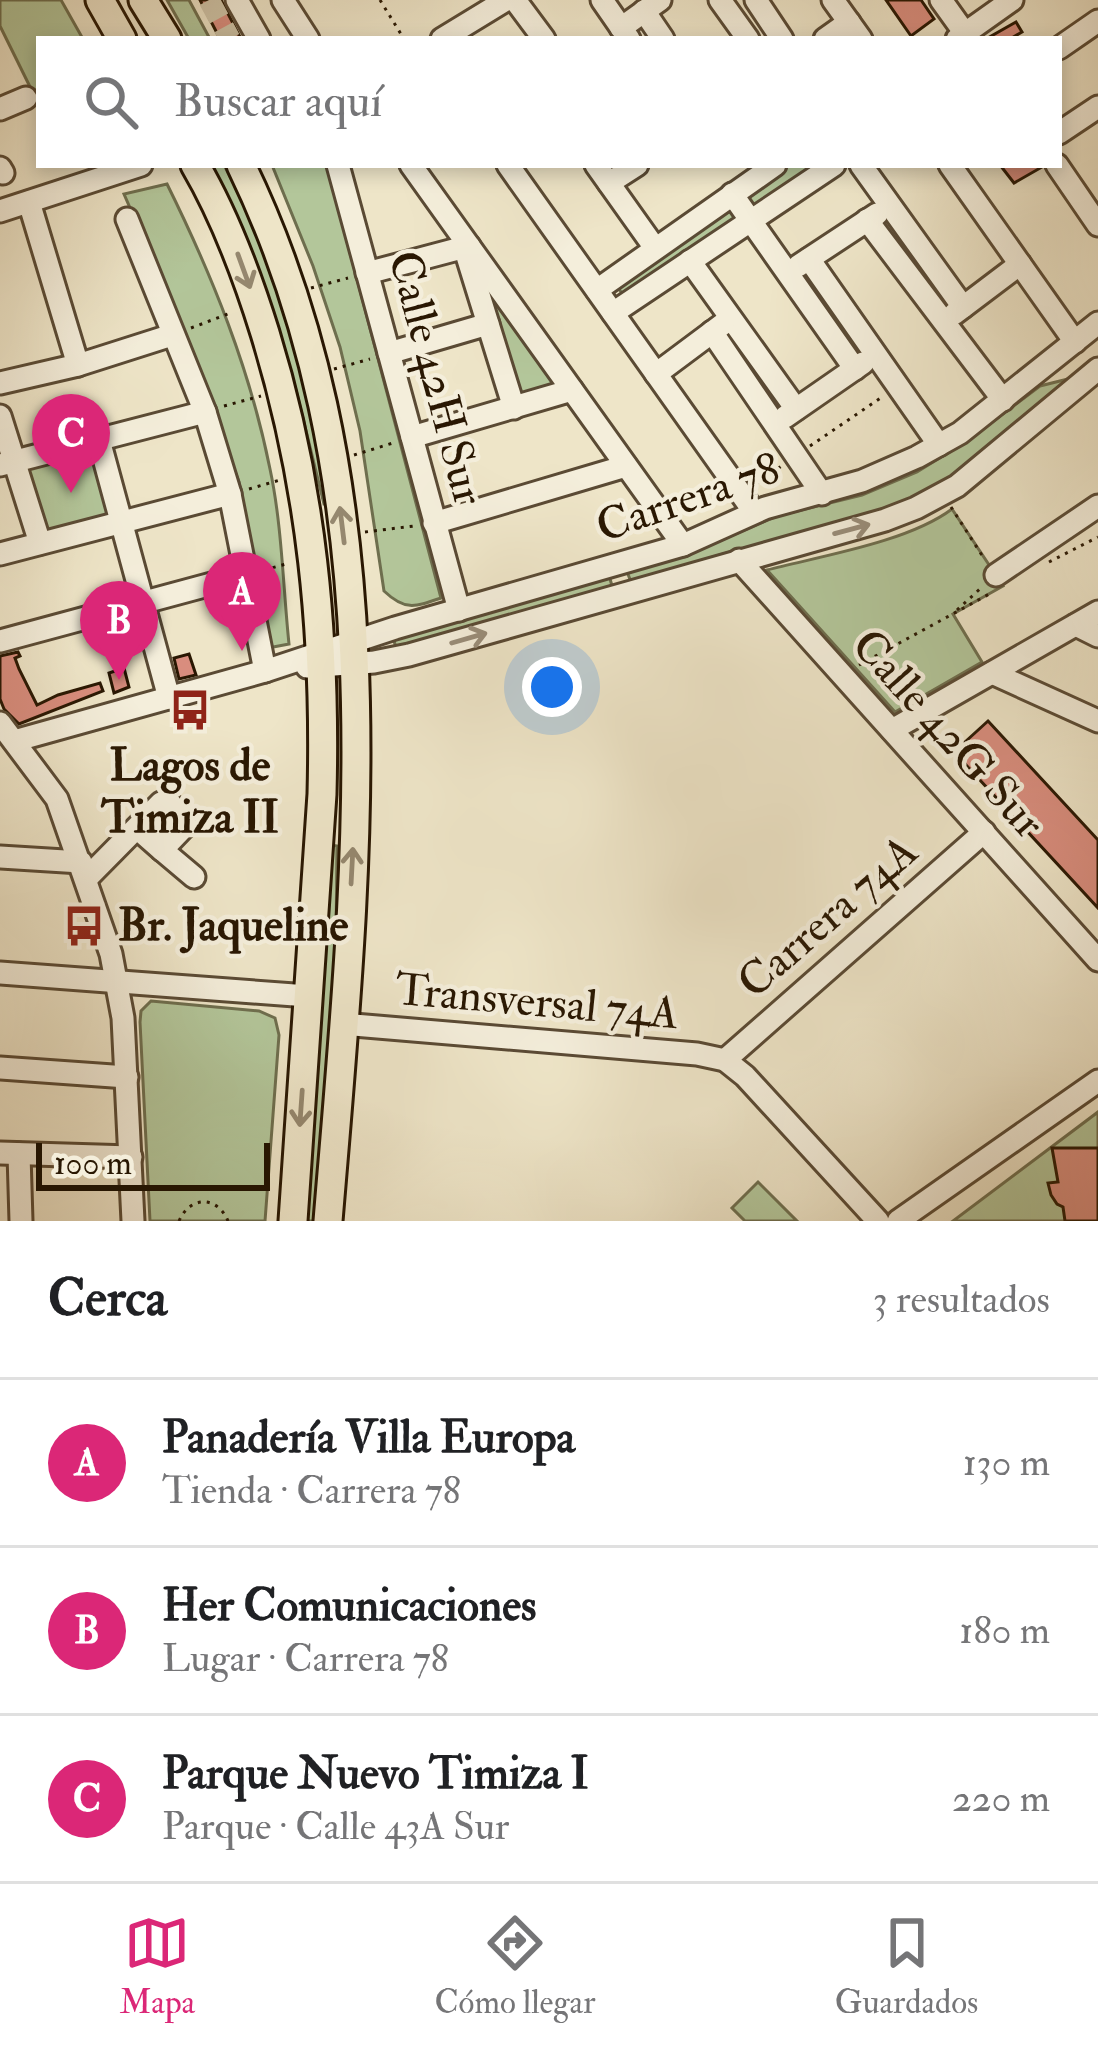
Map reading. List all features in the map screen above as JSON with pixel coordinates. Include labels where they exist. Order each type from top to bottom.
[{"type":"main road","points":[[100,0],[120,36]]},
{"type":"main road","points":[[143,0],[165,36]]},
{"type":"main road","points":[[197,168],[231,236],[290,422],[309,519],[320,612],[322,794],[293,1221]]},
{"type":"main road","points":[[242,168],[283,259],[319,386],[343,524],[354,652],[356,787],[328,1221]]},
{"type":"street","points":[[237,0],[257,36]]},
{"type":"street","points":[[283,0],[306,36]]},
{"type":"street","points":[[602,0],[625,33],[652,6],[662,36]]},
{"type":"street","points":[[720,0],[746,36]]},
{"type":"street","points":[[756,0],[780,36]]},
{"type":"street","points":[[833,0],[855,30]]},
{"type":"street","points":[[941,0],[962,36]]},
{"type":"street","points":[[964,36],[1012,0]]},
{"type":"street","points":[[447,36],[499,2],[540,36]]},
{"type":"street","points":[[1062,46],[1098,22]]},
{"type":"street","points":[[0,109],[26,98]]},
{"type":"street","points":[[1062,132],[1098,107]]},
{"type":"street","points":[[0,211],[135,168]]},
{"type":"street","name":"Calle 42H Sur","points":[[339,168],[459,610]]},
{"type":"street","points":[[413,168],[683,545]]},
{"type":"street","points":[[510,168],[748,503]]},
{"type":"street","points":[[596,290],[762,168]]},
{"type":"street","points":[[613,313],[829,168]]},
{"type":"street","points":[[863,168],[963,307]]},
{"type":"street","points":[[952,168],[1075,342]]},
{"type":"street","points":[[1059,168],[1094,212]]},
{"type":"street","points":[[603,174],[655,248]]},
{"type":"street","points":[[732,194],[855,369]]},
{"type":"street","points":[[29,202],[77,365]]},
{"type":"street","points":[[788,274],[890,205]]},
{"type":"street","points":[[127,219],[205,412],[230,494],[265,671]]},
{"type":"street","points":[[867,220],[1003,400]]},
{"type":"street","points":[[367,273],[466,246]]},
{"type":"street","points":[[466,246],[514,407]]},
{"type":"street","points":[[809,259],[939,446]]},
{"type":"street","points":[[690,261],[775,424],[822,494]]},
{"type":"street","points":[[944,322],[1020,264]]},
{"type":"street","name":"Carrera 78","points":[[7,732],[354,652],[459,610],[683,545],[714,533],[748,503],[822,494],[862,482],[939,446],[1098,323]]},
{"type":"street","points":[[389,353],[488,324]]},
{"type":"street","points":[[656,374],[721,325]]},
{"type":"street","points":[[721,325],[796,410]]},
{"type":"street","points":[[0,383],[172,335]]},
{"type":"street","points":[[775,424],[875,354]]},
{"type":"street","points":[[1025,382],[1098,366]]},
{"type":"street","name":"Carrera 78","points":[[354,652],[409,655],[885,520],[944,495],[977,472],[1098,366]]},
{"type":"street","points":[[412,437],[572,390]]},
{"type":"street","points":[[7,463],[205,412]]},
{"type":"street","points":[[0,416],[7,463],[40,543]]},
{"type":"street","points":[[99,440],[169,698]]},
{"type":"street","points":[[434,523],[626,466]]},
{"type":"street","points":[[0,554],[230,494]]},
{"type":"street","points":[[999,581],[1098,506]]},
{"type":"street","name":"Calle 42G Sur","points":[[739,560],[1098,960]]},
{"type":"street","points":[[616,564],[625,593]]},
{"type":"street","points":[[0,641],[245,575]]},
{"type":"street","points":[[892,730],[1098,612]]},
{"type":"street","points":[[1076,625],[1098,636]]},
{"type":"street","points":[[992,673],[1098,722]]},
{"type":"street","points":[[7,732],[57,799],[118,982],[133,1221]]},
{"type":"street","points":[[0,857],[83,870],[161,803],[170,803],[184,827],[162,850]]},
{"type":"street","points":[[137,828],[194,877]]},
{"type":"street","name":"Carrera 74A","points":[[724,1060],[984,832]]},
{"type":"street","points":[[0,973],[308,996]]},
{"type":"street","name":"Transversal 74A","points":[[342,1024],[724,1060]]},
{"type":"street","points":[[542,1066],[543,1041]]},
{"type":"street","points":[[724,1060],[745,1076],[878,1221]]},
{"type":"street","points":[[0,1068],[127,1077]]},
{"type":"street","points":[[898,1221],[1098,1081]]},
{"type":"street","points":[[21,1221],[9,1154],[130,1157]]},
{"type":"path","points":[[380,0],[402,36]]},
{"type":"path","points":[[310,288],[367,273]]},
{"type":"path","points":[[172,335],[238,310]]},
{"type":"path","points":[[334,369],[389,353]]},
{"type":"path","points":[[748,503],[796,456],[898,386]]},
{"type":"path","points":[[205,412],[262,395]]},
{"type":"path","points":[[354,455],[412,437]]},
{"type":"path","points":[[230,494],[284,479]]},
{"type":"path","points":[[944,495],[999,581]]},
{"type":"path","points":[[365,532],[434,523]]},
{"type":"path","points":[[1041,567],[1098,537]]},
{"type":"path","points":[[245,575],[294,562]]},
{"type":"path","points":[[842,674],[952,614],[999,581]]},
{"type":"path","points":[[952,614],[999,581]]},
{"type":"path","points":[[179,1221],[186,1208],[200,1201],[216,1204],[228,1221]]},
{"type":"green space","points":[[0,0],[61,0],[81,36],[36,36],[36,99],[0,26]]},
{"type":"green space","points":[[167,0],[189,0],[208,36],[187,36]]},
{"type":"green space","points":[[209,168],[226,168],[277,288],[302,373],[330,504],[324,504],[270,308]]},
{"type":"green space","points":[[273,168],[328,168],[441,598],[411,605],[384,591],[360,431],[340,347]]},
{"type":"green space","points":[[784,168],[816,168],[625,298],[615,283]]},
{"type":"green space","points":[[167,184],[228,323],[262,432],[277,512],[289,644],[268,648],[239,482],[124,194]]},
{"type":"green space","points":[[478,269],[558,388],[516,402]]},
{"type":"green space","points":[[1072,378],[935,491],[887,512],[631,582],[626,569],[712,544],[777,516],[862,495],[917,472],[1040,386]]},
{"type":"green space","points":[[95,449],[113,519],[46,536],[28,467]]},
{"type":"green space","points":[[952,509],[1003,586],[953,614],[982,662],[895,712],[767,570],[888,539]]},
{"type":"green space","points":[[609,575],[612,586],[396,648],[393,637]]},
{"type":"green space","points":[[331,845],[337,846],[336,940],[319,1221],[302,1221]]},
{"type":"green space","points":[[151,1001],[259,1011],[275,1018],[279,1035],[265,1221],[150,1221],[140,1022],[141,1011]]},
{"type":"green space","points":[[1098,1112],[1098,1221],[953,1221]]},
{"type":"green space","points":[[758,1182],[797,1221],[745,1221],[732,1208]]},
{"type":"building","points":[[200,0],[221,0],[239,36],[218,36]]},
{"type":"building","points":[[886,0],[921,0],[934,19],[911,36]]},
{"type":"building","points":[[1016,22],[1022,32],[1015,36],[991,36]]},
{"type":"building","points":[[1002,168],[1040,168],[1014,183]]},
{"type":"building","points":[[18,652],[15,658],[37,705],[100,683],[103,691],[19,724],[0,699],[0,656]]},
{"type":"building","points":[[189,654],[196,675],[179,679],[174,658]]},
{"type":"building","points":[[124,668],[129,687],[114,693],[109,673]]},
{"type":"building","points":[[988,721],[1098,840],[1098,908],[954,752]]},
{"type":"building","points":[[1052,1148],[1098,1148],[1098,1221],[1065,1221],[1063,1207],[1051,1195],[1048,1183],[1058,1182]]},
{"type":"tunnel","points":[[209,0],[228,36]]},
{"type":"place","name":"Parque Nuevo Timiza I","points":[[71,493]]},
{"type":"place","name":"Panadería Villa Europa","points":[[242,651]]},
{"type":"place","name":"Her Comunicaciones","points":[[119,680]]},
{"type":"place","name":"Lagos de Timiza II","points":[[190,710]]},
{"type":"place","name":"Br. Jaqueline","points":[[84,926]]}]
